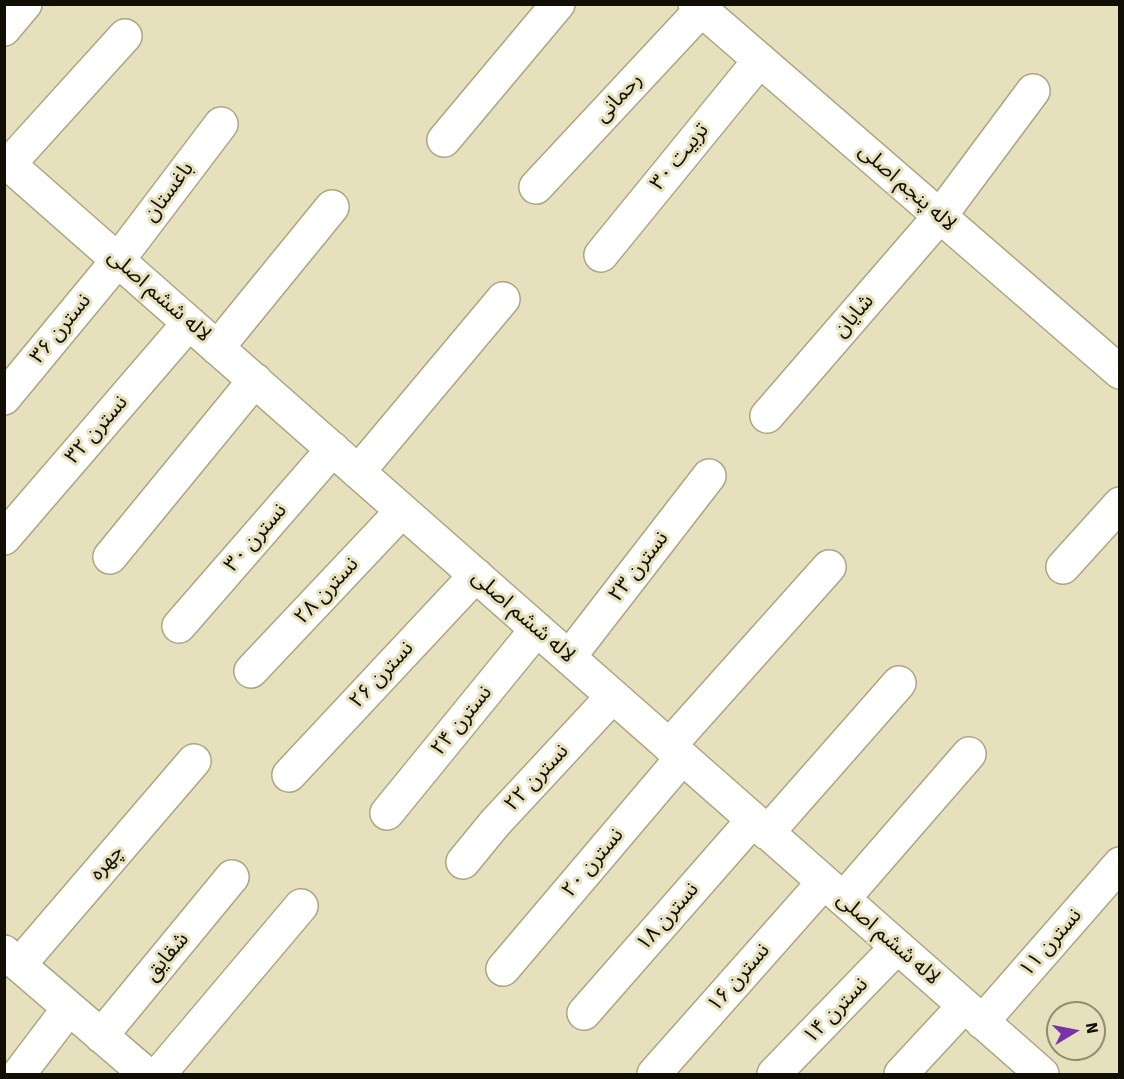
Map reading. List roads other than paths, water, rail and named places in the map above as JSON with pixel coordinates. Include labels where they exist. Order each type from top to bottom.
[{"type":"street","points":[[4,29],[25,4]]},
{"type":"street","points":[[444,140],[558,4]]},
{"type":"street","name":"لاله پنجم اصلی","points":[[698,7],[1119,372]]},
{"type":"street","name":"رحمانی","points":[[536,187],[698,7]]},
{"type":"street","points":[[7,162],[125,36]]},
{"type":"street","name":"تربیت ۳۰","points":[[601,255],[760,60]]},
{"type":"street","name":"شایان","points":[[767,416],[940,216],[1033,91]]},
{"type":"street","name":"باغستان","points":[[118,260],[221,124]]},
{"type":"street","name":"لاله ششم اصلی","points":[[7,162],[973,1014],[1029,1070]]},
{"type":"street","points":[[217,348],[332,207]]},
{"type":"street","name":"نسترن ۳۶","points":[[4,398],[118,260]]},
{"type":"street","points":[[358,472],[503,299]]},
{"type":"street","name":"نسترن ۳۲","points":[[4,537],[189,323]]},
{"type":"street","points":[[110,557],[255,380]]},
{"type":"street","name":"نسترن ۳۰","points":[[179,626],[333,450]]},
{"type":"street","name":"نسترن ۲۳","points":[[569,657],[709,476]]},
{"type":"street","points":[[1063,567],[1119,504]]},
{"type":"street","name":"نسترن ۲۸","points":[[251,671],[402,511]]},
{"type":"street","name":"نسترن ۲۰","points":[[503,969],[675,752],[828,567]]},
{"type":"street","name":"نسترن ۲۶","points":[[289,775],[476,575]]},
{"type":"street","name":"نسترن ۲۴","points":[[387,813],[537,629]]},
{"type":"street","name":"نسترن ۱۸","points":[[584,1013],[760,826],[899,683]]},
{"type":"street","name":"نسترن ۲۲","points":[[463,862],[495,823],[613,696]]},
{"type":"street","name":"نسترن ۱۶","points":[[654,1074],[969,754]]},
{"type":"street","name":"چهره","points":[[12,959],[194,761]]},
{"type":"street","name":"نسترن ۱۱","points":[[901,1074],[973,1014],[1119,864]]},
{"type":"street","name":"شقایق","points":[[101,1036],[232,878]]},
{"type":"street","points":[[159,1074],[301,906]]},
{"type":"street","name":"نسترن ۱۴","points":[[774,1074],[897,947]]},
{"type":"street","points":[[12,959],[146,1074]]},
{"type":"street","points":[[19,1074],[69,1008]]}]
